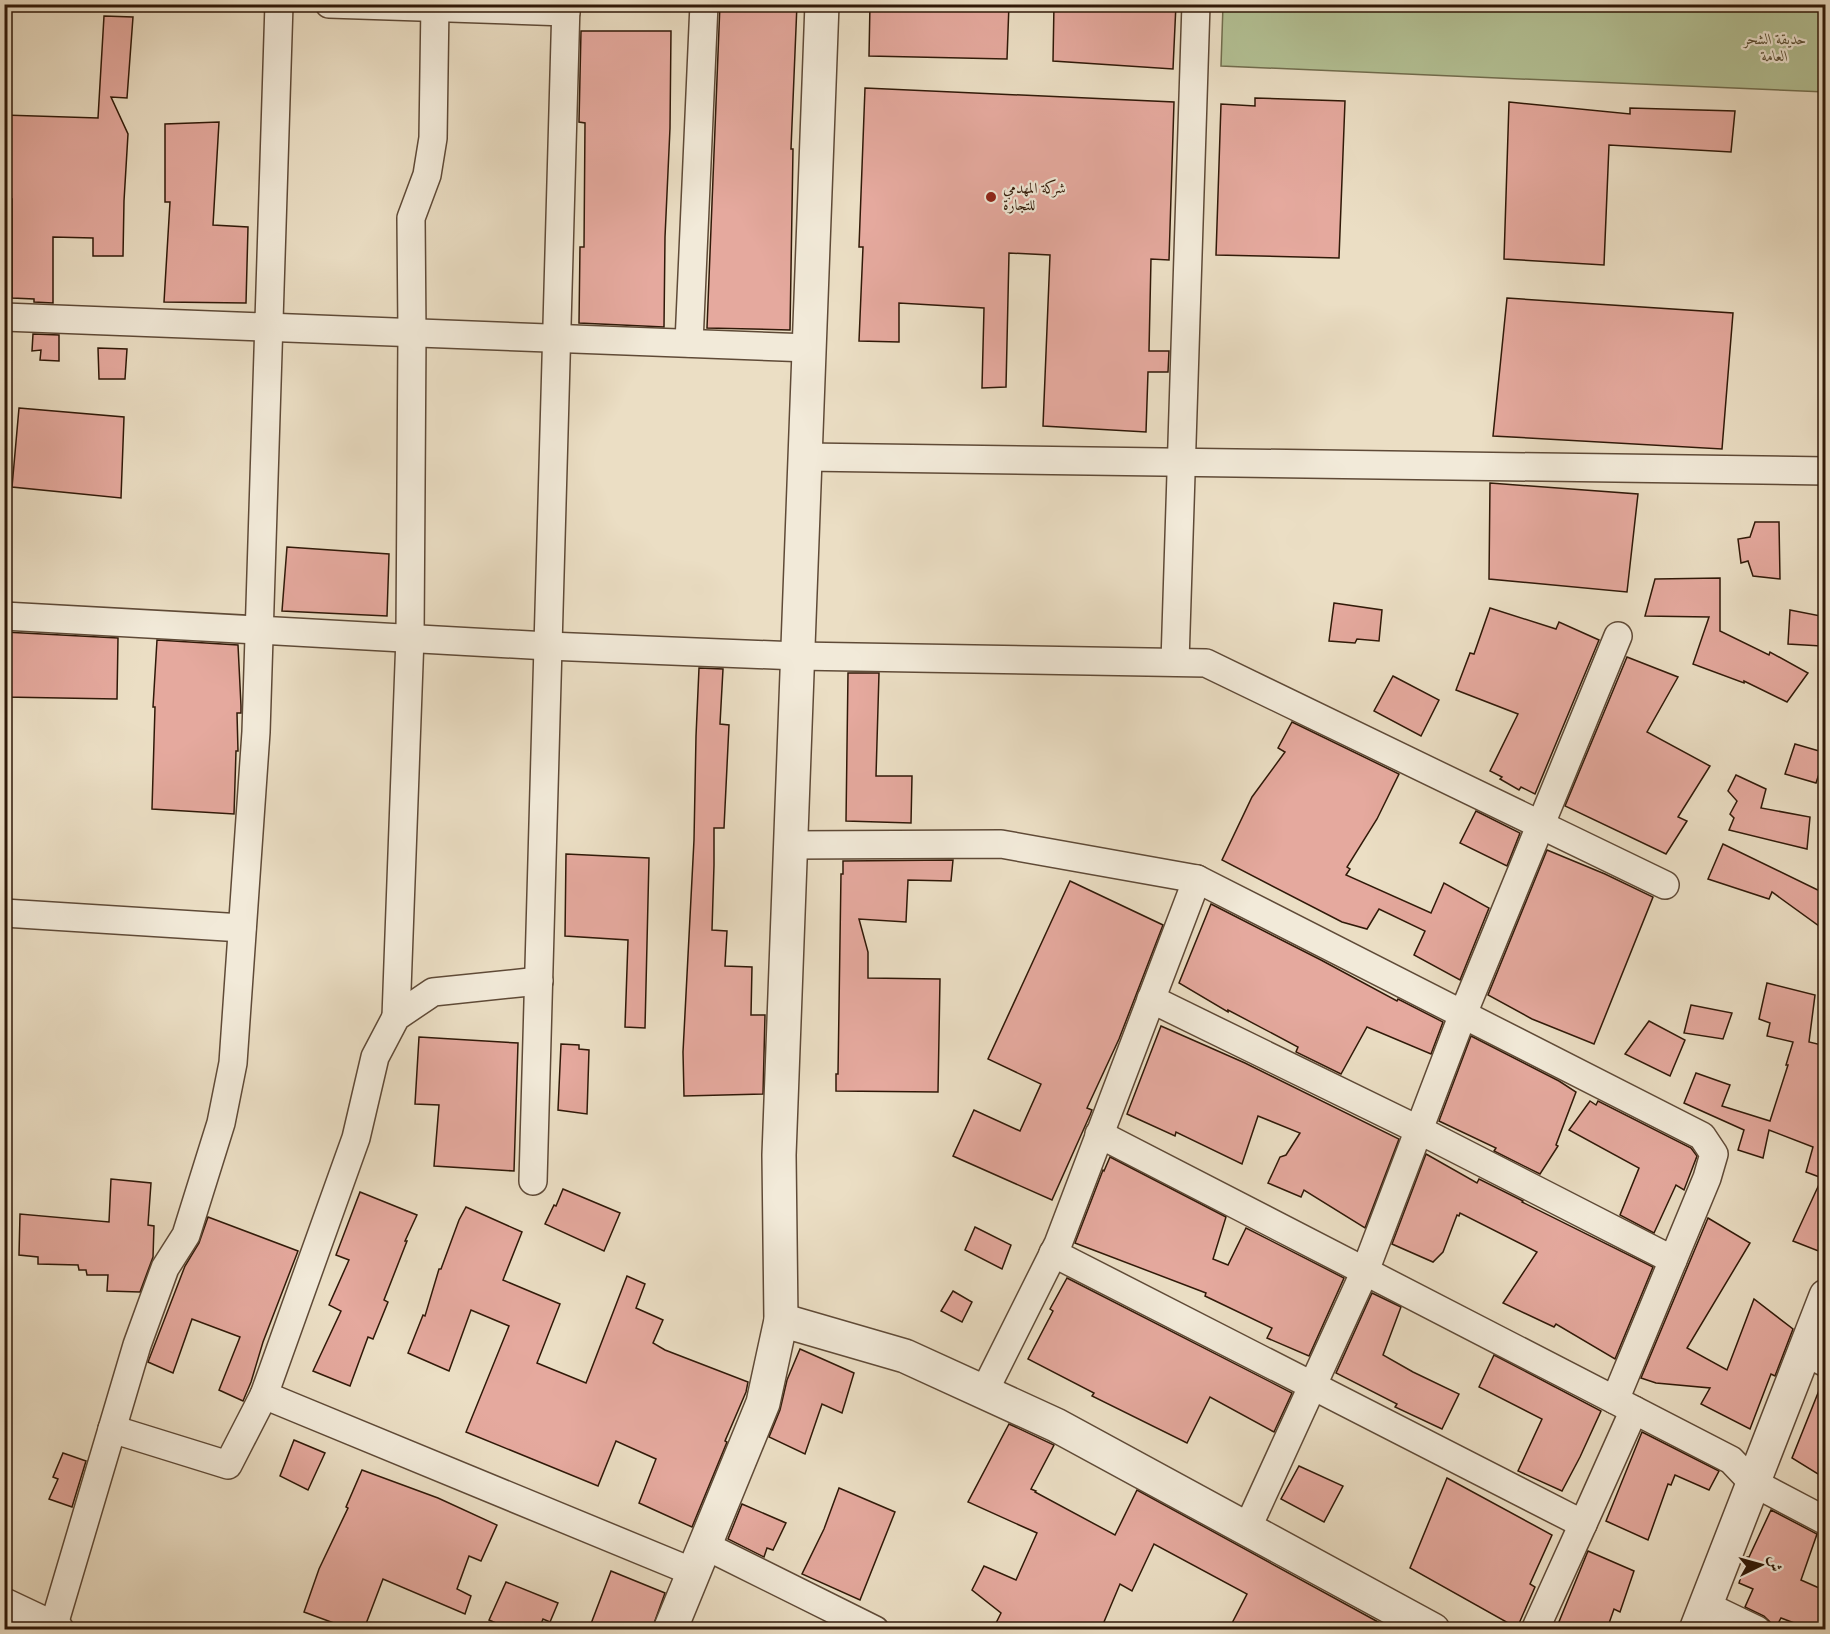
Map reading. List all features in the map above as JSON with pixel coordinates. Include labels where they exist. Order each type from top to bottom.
[{"type":"street","points":[[4,1605],[55,1629],[137,1345],[165,1268],[186,1235],[221,1123],[233,1063],[256,732],[279,4]]},
{"type":"street","points":[[329,4],[566,8],[533,1181]]},
{"type":"street","points":[[689,343],[704,4]]},
{"type":"street","points":[[670,1629],[763,1403],[781,1320],[779,1155],[822,4]]},
{"type":"street","points":[[1175,662],[1196,4]]},
{"type":"street","points":[[112,1429],[228,1466],[264,1395],[356,1138],[375,1058],[396,1017],[410,637],[411,218],[427,175],[433,138],[435,6]]},
{"type":"street","points":[[4,317],[809,348]]},
{"type":"street","points":[[805,457],[1826,471]]},
{"type":"street","points":[[4,616],[548,646],[797,656],[1206,663],[1665,885]]},
{"type":"street","points":[[1248,1529],[1365,1271],[1463,1014],[1617,636]]},
{"type":"street","points":[[790,845],[1002,844],[1197,879],[1702,1136],[1714,1154],[1707,1178],[1673,1260],[1583,1524],[1535,1629]]},
{"type":"street","points":[[984,1392],[1053,1253],[1197,879]]},
{"type":"street","points":[[4,913],[242,928]]},
{"type":"street","points":[[396,1017],[433,992],[539,981]]},
{"type":"street","points":[[1150,999],[1419,1130],[1673,1260]]},
{"type":"street","points":[[1099,1134],[1731,1460],[1752,1482],[1826,1521]]},
{"type":"street","points":[[1053,1253],[1583,1524]]},
{"type":"street","points":[[1757,1629],[1701,1617],[1752,1482],[1815,1358],[1826,1296]]},
{"type":"street","points":[[781,1320],[905,1356],[1056,1425],[1433,1629]]},
{"type":"street","points":[[264,1395],[699,1559],[875,1629]]},
{"type":"green space","name":"حديقة الشحر العامة","points":[[1223,5],[1825,5],[1825,92],[1221,66]]},
{"type":"building","points":[[720,4],[797,4],[791,149],[793,149],[790,330],[707,328]]},
{"type":"building","points":[[870,4],[1009,4],[1007,59],[869,56]]},
{"type":"building","points":[[1054,4],[1176,4],[1173,69],[1053,61]]},
{"type":"building","points":[[104,16],[133,17],[127,98],[111,97],[128,134],[123,256],[93,256],[93,238],[53,237],[53,303],[12,298],[12,199],[4,199],[4,115],[98,118]]},
{"type":"building","points":[[581,31],[671,31],[664,327],[579,323],[580,247],[584,247],[585,123],[579,122]]},
{"type":"building","points":[[865,88],[1174,102],[1169,260],[1151,259],[1149,351],[1169,351],[1168,372],[1148,372],[1146,432],[1043,426],[1050,255],[1009,253],[1006,387],[982,388],[984,308],[899,303],[899,342],[859,341],[863,247],[859,247]]},
{"type":"building","points":[[1255,98],[1345,101],[1339,258],[1216,255],[1221,104],[1255,106]]},
{"type":"building","points":[[1509,102],[1630,114],[1630,108],[1735,111],[1731,152],[1609,145],[1604,265],[1504,259]]},
{"type":"building","points":[[219,122],[213,225],[248,227],[246,303],[164,302],[170,202],[165,202],[165,124]]},
{"type":"building","points":[[1507,298],[1733,313],[1722,449],[1493,436]]},
{"type":"building","points":[[33,334],[59,335],[59,361],[40,360],[41,350],[32,351]]},
{"type":"building","points":[[98,348],[127,349],[125,379],[99,379]]},
{"type":"building","points":[[19,408],[124,417],[121,498],[12,487]]},
{"type":"building","points":[[1490,483],[1638,494],[1627,592],[1489,579]]},
{"type":"building","points":[[1755,522],[1779,522],[1780,579],[1753,576],[1748,561],[1741,563],[1738,539],[1750,537]]},
{"type":"building","points":[[287,547],[389,554],[387,616],[282,611]]},
{"type":"building","points":[[1720,578],[1720,631],[1769,655],[1770,652],[1808,673],[1787,702],[1744,681],[1744,683],[1693,664],[1709,617],[1645,616],[1655,579]]},
{"type":"building","points":[[1334,603],[1382,610],[1379,641],[1357,639],[1355,643],[1329,641]]},
{"type":"building","points":[[1490,608],[1556,629],[1559,622],[1599,640],[1535,794],[1521,787],[1519,790],[1490,771],[1518,714],[1456,690],[1470,653],[1474,654]]},
{"type":"building","points":[[1790,610],[1826,617],[1821,646],[1788,644]]},
{"type":"building","points":[[4,632],[118,638],[117,699],[4,697]]},
{"type":"building","points":[[157,640],[238,645],[241,713],[237,713],[238,751],[236,751],[234,814],[152,809],[155,707],[153,707]]},
{"type":"building","points":[[1627,657],[1678,677],[1647,732],[1710,766],[1678,817],[1687,821],[1666,854],[1565,806]]},
{"type":"building","points":[[699,668],[723,669],[720,724],[729,725],[724,828],[714,828],[712,930],[727,931],[725,966],[752,967],[751,1015],[765,1015],[763,1094],[684,1096],[683,1052],[694,840]]},
{"type":"building","points":[[848,673],[879,673],[876,776],[912,776],[911,823],[846,821]]},
{"type":"building","points":[[1393,676],[1439,700],[1421,736],[1374,711]]},
{"type":"building","points":[[1292,722],[1399,774],[1377,819],[1347,867],[1350,869],[1346,875],[1431,913],[1444,883],[1489,908],[1460,980],[1414,955],[1425,931],[1379,909],[1367,929],[1342,922],[1222,860],[1252,797],[1285,752],[1278,748]]},
{"type":"building","points":[[1795,744],[1826,753],[1816,783],[1785,774]]},
{"type":"building","points":[[1736,775],[1766,789],[1761,808],[1810,817],[1807,849],[1729,830],[1734,818],[1730,814],[1737,801],[1728,791]]},
{"type":"building","points":[[1476,811],[1520,833],[1507,866],[1460,843]]},
{"type":"building","points":[[1723,844],[1826,894],[1826,931],[1772,892],[1769,899],[1708,879]]},
{"type":"building","points":[[1547,850],[1653,897],[1594,1044],[1532,1019],[1488,995]]},
{"type":"building","points":[[566,854],[649,858],[645,1028],[625,1027],[628,940],[565,936]]},
{"type":"building","points":[[953,860],[951,881],[908,880],[906,922],[859,919],[868,952],[868,978],[940,979],[938,1092],[836,1091],[843,861]]},
{"type":"building","points":[[1070,881],[1163,925],[1119,1039],[1087,1108],[1092,1110],[1090,1115],[1052,1200],[953,1156],[974,1110],[1020,1131],[1041,1084],[988,1059]]},
{"type":"building","points":[[1211,904],[1397,1001],[1398,999],[1443,1022],[1431,1054],[1367,1027],[1341,1074],[1296,1052],[1298,1047],[1228,1010],[1228,1012],[1179,983]]},
{"type":"building","points":[[1767,983],[1815,995],[1809,1042],[1826,1046],[1826,1254],[1793,1241],[1822,1178],[1806,1172],[1813,1147],[1769,1130],[1763,1158],[1738,1150],[1744,1130],[1684,1103],[1696,1073],[1730,1085],[1722,1106],[1770,1121],[1793,1042],[1767,1036],[1770,1023],[1759,1019]]},
{"type":"building","points":[[1691,1005],[1732,1013],[1723,1039],[1684,1033]]},
{"type":"building","points":[[1649,1021],[1685,1040],[1670,1076],[1625,1054]]},
{"type":"building","points":[[1161,1026],[1245,1063],[1399,1139],[1365,1228],[1304,1190],[1301,1197],[1268,1183],[1280,1157],[1286,1155],[1300,1133],[1258,1116],[1242,1164],[1176,1132],[1175,1136],[1127,1114]]},
{"type":"building","points":[[1471,1036],[1576,1092],[1556,1145],[1558,1146],[1540,1174],[1494,1151],[1496,1148],[1439,1121]]},
{"type":"building","points":[[419,1037],[518,1043],[514,1171],[434,1166],[439,1105],[415,1104]]},
{"type":"building","points":[[561,1044],[579,1045],[579,1049],[589,1050],[587,1114],[558,1110]]},
{"type":"building","points":[[1590,1101],[1596,1105],[1598,1101],[1691,1148],[1697,1156],[1684,1190],[1676,1185],[1654,1233],[1620,1215],[1639,1168],[1569,1130]]},
{"type":"building","points":[[1426,1154],[1477,1183],[1479,1179],[1653,1267],[1615,1359],[1556,1324],[1554,1327],[1503,1303],[1537,1252],[1460,1213],[1459,1216],[1457,1215],[1443,1252],[1433,1262],[1392,1244]]},
{"type":"building","points":[[1110,1157],[1226,1217],[1213,1259],[1228,1265],[1246,1228],[1344,1278],[1309,1356],[1267,1338],[1272,1328],[1205,1296],[1206,1293],[1075,1243]]},
{"type":"building","points":[[111,1179],[151,1183],[148,1225],[154,1226],[153,1257],[140,1292],[107,1291],[108,1275],[87,1275],[86,1270],[79,1270],[78,1265],[38,1264],[38,1257],[19,1255],[20,1214],[109,1222]]},
{"type":"building","points":[[563,1189],[620,1213],[604,1251],[545,1224]]},
{"type":"building","points":[[360,1192],[417,1215],[384,1300],[388,1302],[373,1339],[368,1337],[350,1386],[313,1371],[341,1311],[329,1305],[349,1260],[336,1255]]},
{"type":"building","points":[[466,1207],[522,1232],[503,1280],[560,1304],[537,1363],[586,1383],[627,1276],[645,1284],[636,1308],[663,1320],[653,1343],[665,1350],[748,1382],[725,1441],[727,1442],[692,1527],[639,1503],[656,1459],[616,1441],[598,1486],[466,1432],[509,1326],[471,1310],[449,1371],[408,1353],[423,1315],[425,1316],[439,1269],[441,1269]]},
{"type":"building","points":[[208,1217],[298,1251],[243,1401],[219,1390],[240,1337],[192,1319],[173,1373],[148,1362],[185,1266],[199,1243]]},
{"type":"building","points":[[1708,1218],[1750,1243],[1687,1348],[1727,1370],[1754,1299],[1793,1329],[1775,1376],[1771,1374],[1750,1429],[1701,1404],[1710,1388],[1656,1383],[1641,1378]]},
{"type":"building","points":[[975,1227],[1011,1245],[1002,1269],[965,1250]]},
{"type":"building","points":[[1067,1278],[1292,1393],[1274,1432],[1210,1397],[1187,1443],[1092,1396],[1094,1393],[1028,1359],[1053,1311],[1050,1309]]},
{"type":"building","points":[[953,1291],[972,1302],[962,1322],[941,1311]]},
{"type":"building","points":[[1372,1293],[1401,1307],[1383,1355],[1459,1394],[1442,1429],[1395,1407],[1397,1404],[1336,1373]]},
{"type":"building","points":[[800,1349],[854,1373],[842,1413],[822,1404],[805,1454],[769,1437],[780,1410],[787,1380]]},
{"type":"building","points":[[1494,1355],[1601,1411],[1562,1491],[1518,1471],[1542,1419],[1479,1387]]},
{"type":"building","points":[[1824,1378],[1826,1378],[1826,1479],[1792,1458]]},
{"type":"building","points":[[1009,1424],[1054,1445],[1031,1489],[1115,1535],[1137,1490],[1391,1629],[1229,1629],[1247,1594],[1154,1544],[1132,1591],[1120,1584],[1101,1629],[993,1629],[1001,1613],[972,1590],[984,1566],[1016,1580],[1037,1533],[968,1502]]},
{"type":"building","points":[[1642,1432],[1719,1471],[1709,1490],[1675,1475],[1671,1485],[1668,1484],[1648,1540],[1606,1521]]},
{"type":"building","points":[[294,1440],[325,1453],[308,1490],[280,1476]]},
{"type":"building","points":[[63,1453],[86,1461],[72,1507],[49,1499],[58,1479],[53,1477]]},
{"type":"building","points":[[1299,1466],[1343,1486],[1324,1522],[1281,1499]]},
{"type":"building","points":[[362,1470],[438,1498],[497,1525],[481,1561],[469,1556],[457,1589],[471,1596],[465,1614],[383,1579],[364,1629],[350,1629],[304,1612],[319,1569],[348,1508],[346,1507]]},
{"type":"building","points":[[1447,1478],[1552,1535],[1530,1584],[1535,1587],[1517,1628],[1410,1568]]},
{"type":"building","points":[[839,1488],[895,1512],[860,1600],[802,1574],[824,1529]]},
{"type":"building","points":[[742,1504],[786,1523],[773,1550],[767,1548],[764,1557],[728,1539]]},
{"type":"building","points":[[1771,1510],[1817,1534],[1801,1580],[1826,1591],[1826,1629],[1810,1629],[1781,1618],[1773,1629],[1764,1616],[1745,1607],[1753,1589],[1739,1583],[1747,1557]]},
{"type":"building","points":[[1588,1551],[1634,1571],[1620,1612],[1614,1609],[1607,1629],[1556,1629]]},
{"type":"building","points":[[611,1571],[665,1593],[652,1629],[589,1629]]},
{"type":"building","points":[[506,1582],[558,1603],[550,1622],[543,1619],[539,1629],[510,1629],[489,1620]]},
{"type":"place","name":"شركة المهدمي للتجارة","points":[[991,197]]}]
